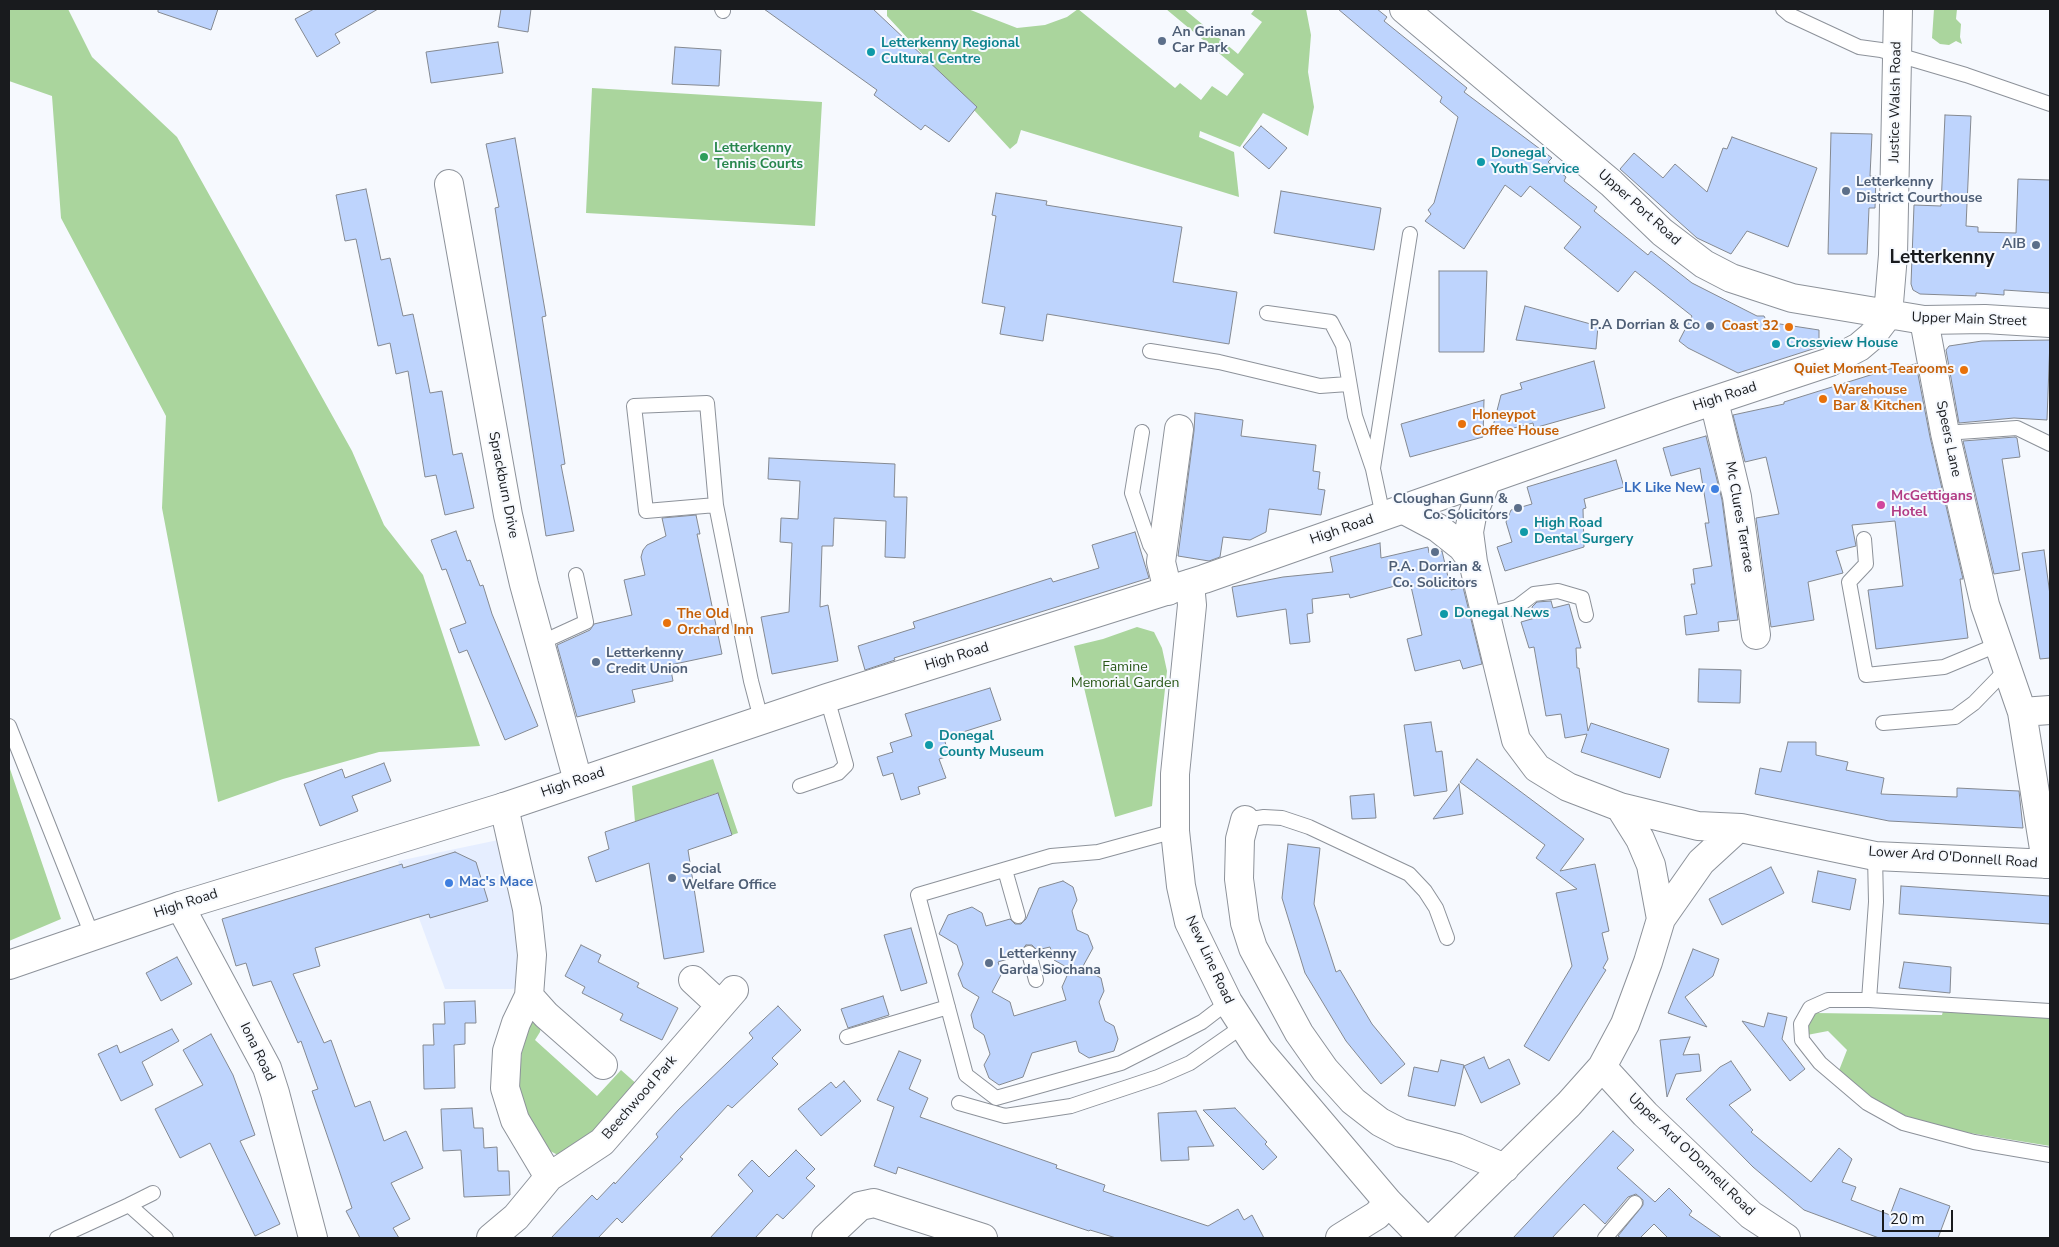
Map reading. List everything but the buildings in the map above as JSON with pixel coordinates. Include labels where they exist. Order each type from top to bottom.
[{"type":"street","name":"Upper Port Road","points":[[1404,9],[1611,183],[1662,232],[1704,264],[1731,278],[1774,293],[1829,306],[1888,315]]},
{"type":"street","name":"Justice Walsh Road","points":[[1888,315],[1893,255],[1898,9]]},
{"type":"street","name":"Sprackburn Drive","points":[[449,184],[508,516],[578,781]]},
{"type":"street","name":"Upper Main Street","points":[[1888,315],[1924,320],[1985,319],[2050,323]]},
{"type":"street","name":"High Road","points":[[9,965],[180,906],[504,807],[761,719],[1179,588],[1486,482],[1839,358],[1859,347],[1872,336],[1888,315]]},
{"type":"street","name":"Speers Lane","points":[[1924,320],[1945,433],[1983,597],[1997,645],[2022,712],[2041,780],[2044,849],[2047,864]]},
{"type":"street","name":"Mc Clures Terrace","points":[[1714,401],[1737,497],[1756,635]]},
{"type":"street","points":[[1161,562],[1179,429]]},
{"type":"street","name":"Lower Ard O'Donnell Road","points":[[1486,482],[1472,516],[1469,532],[1473,562],[1516,740],[1537,768],[1568,787],[1620,807],[1698,826],[1738,829],[1876,856],[2047,864]]},
{"type":"street","points":[[1394,513],[1438,528],[1462,547],[1473,562]]},
{"type":"street","name":"New Line Road","points":[[1161,562],[1192,604],[1175,774],[1175,831],[1181,886],[1189,922],[1228,1002],[1259,1050],[1388,1202],[1423,1238]]},
{"type":"street","points":[[2022,712],[2050,710]]},
{"type":"street","points":[[504,807],[527,908],[532,955],[528,996],[516,1023],[507,1051],[505,1088],[516,1120],[549,1178]]},
{"type":"street","points":[[1620,807],[1640,839],[1650,865],[1661,919]]},
{"type":"street","points":[[1244,820],[1240,839],[1239,878],[1245,923],[1253,948],[1299,1033],[1326,1070],[1353,1101],[1380,1122],[1401,1133],[1457,1148],[1504,1168]]},
{"type":"street","points":[[1433,1238],[1569,1104],[1602,1067],[1625,1024],[1648,962],[1661,919],[1702,862],[1738,829]]},
{"type":"street","name":"Iona Road","points":[[180,906],[267,1068],[314,1238]]},
{"type":"street","name":"Beechwood Park","points":[[484,1233],[516,1217],[549,1178],[602,1142],[727,998],[693,980]]},
{"type":"street","points":[[528,996],[546,1015],[603,1065]]},
{"type":"street","name":"Upper Ard O'Donnell Road","points":[[1602,1067],[1646,1114],[1751,1214],[1786,1238]]},
{"type":"street","points":[[1340,1238],[1377,1215],[1388,1202]]},
{"type":"street","points":[[826,1238],[860,1206],[874,1203],[983,1238]]},
{"type":"lane","points":[[1783,9],[1790,15],[1859,47],[1897,54],[2003,86],[2050,104]]},
{"type":"lane","points":[[1373,469],[1410,234]]},
{"type":"lane","points":[[1267,313],[1331,322],[1342,345],[1354,416],[1373,469],[1394,513]]},
{"type":"lane","points":[[1150,351],[1219,362],[1320,386],[1348,384]]},
{"type":"lane","points":[[716,505],[646,511],[634,406],[707,403],[716,505],[751,682],[761,719]]},
{"type":"lane","points":[[1945,433],[2017,428],[2050,444]]},
{"type":"lane","points":[[1142,432],[1132,492],[1150,545],[1161,562]]},
{"type":"lane","points":[[1864,539],[1866,564],[1849,582],[1866,675],[1944,667],[1997,645]]},
{"type":"lane","points":[[540,643],[586,622],[576,575]]},
{"type":"lane","points":[[1487,616],[1517,608],[1534,594],[1558,591],[1582,598],[1586,615]]},
{"type":"lane","points":[[1883,723],[1955,717],[1974,703],[2007,669]]},
{"type":"lane","points":[[800,786],[838,773],[846,765],[827,698]]},
{"type":"lane","points":[[9,726],[92,935]]},
{"type":"lane","points":[[1244,820],[1264,817],[1282,818],[1309,827],[1409,874],[1425,891],[1436,908],[1447,938]]},
{"type":"lane","points":[[1175,831],[1098,852],[1051,856],[918,895],[966,1076],[996,1098],[1121,1063],[1202,1022],[1228,1002]]},
{"type":"lane","points":[[1869,1000],[1876,902],[1876,856]]},
{"type":"lane","points":[[1005,870],[1018,916]]},
{"type":"lane","points":[[1028,953],[1036,980]]},
{"type":"lane","points":[[2050,1011],[1869,1000],[1828,1000],[1810,1008],[1801,1024],[1802,1040],[1820,1063],[1867,1103],[1903,1124],[1974,1142],[2050,1154]]},
{"type":"lane","points":[[848,1037],[948,1007]]},
{"type":"lane","points":[[960,1103],[1005,1116],[1071,1106],[1158,1077],[1190,1063],[1243,1026]]},
{"type":"lane","points":[[57,1238],[153,1193]]},
{"type":"lane","points":[[1605,1238],[1636,1203]]},
{"type":"lane","points":[[129,1205],[166,1238]]},
{"type":"shaded area","points":[[503,839],[525,987],[511,989],[445,989],[398,861]]},
{"type":"green space","points":[[9,9],[68,9],[92,57],[177,137],[352,451],[384,525],[423,575],[480,746],[379,752],[283,779],[218,802],[162,508],[166,416],[61,218],[52,96],[9,81]]},
{"type":"green space","points":[[887,9],[968,9],[1017,28],[1045,25],[1067,17],[1078,9],[1175,88],[1180,83],[1201,100],[1212,86],[1227,96],[1244,74],[1166,9],[1184,9],[1238,54],[1262,22],[1251,14],[1255,9],[1306,9],[1311,35],[1308,72],[1314,107],[1308,136],[1263,113],[1240,147],[1200,131],[1199,137],[1234,152],[1239,197],[1021,130],[1017,143],[1010,149],[887,16]]},
{"type":"green space","points":[[1934,9],[1957,9],[1956,19],[1961,24],[1960,37],[1962,44],[1956,41],[1949,45],[1940,44],[1932,38]]},
{"type":"green space","name":"Letterkenny Tennis Courts","points":[[592,88],[822,102],[815,226],[586,213]]},
{"type":"green space","name":"Famine Memorial Garden","points":[[1137,627],[1154,632],[1162,648],[1167,671],[1152,806],[1115,817],[1074,646],[1103,639]]},
{"type":"green space","points":[[713,759],[738,833],[732,835],[717,793],[635,822],[632,786]]},
{"type":"green space","points":[[9,766],[61,919],[9,941]]},
{"type":"green space","points":[[1943,1011],[1997,1015],[2050,1015],[2050,1146],[1933,1127],[1892,1110],[1863,1093],[1838,1073],[1847,1050],[1828,1031],[1807,1035],[1805,1025],[1816,1013],[1942,1015]]},
{"type":"green space","points":[[538,1019],[542,1022],[540,1032],[535,1040],[597,1096],[621,1070],[639,1086],[598,1131],[558,1155],[550,1151],[528,1116],[520,1092],[519,1074],[522,1052],[531,1022]]},
{"type":"place","name":"An Grianan Car Park","points":[[1162,41]]},
{"type":"place","name":"Letterkenny Regional Cultural Centre","points":[[871,52]]},
{"type":"place","name":"Letterkenny Tennis Courts","points":[[704,157]]},
{"type":"place","name":"Donegal Youth Service","points":[[1481,162]]},
{"type":"place","name":"Letterkenny District Courthouse","points":[[1846,191]]},
{"type":"place","name":"AIB","points":[[2036,245]]},
{"type":"place","name":"P.A Dorrian & Co","points":[[1710,326]]},
{"type":"place","name":"Coast 32","points":[[1789,327]]},
{"type":"place","name":"Crossview House","points":[[1776,344]]},
{"type":"place","name":"Quiet Moment Tearooms","points":[[1964,370]]},
{"type":"place","name":"Warehouse Bar & Kitchen","points":[[1823,399]]},
{"type":"place","name":"Honeypot Coffee House","points":[[1462,424]]},
{"type":"place","name":"LK Like New","points":[[1715,489]]},
{"type":"place","name":"McGettigans Hotel","points":[[1881,505]]},
{"type":"place","name":"Cloughan Gunn & Co. Solicitors","points":[[1518,508]]},
{"type":"place","name":"High Road Dental Surgery","points":[[1524,532]]},
{"type":"place","name":"P.A. Dorrian & Co. Solicitors","points":[[1435,552]]},
{"type":"place","name":"Donegal News","points":[[1444,614]]},
{"type":"place","name":"The Old Orchard Inn","points":[[667,623]]},
{"type":"place","name":"Letterkenny Credit Union","points":[[596,662]]},
{"type":"place","name":"Donegal County Museum","points":[[929,745]]},
{"type":"place","name":"Social Welfare Office","points":[[672,878]]},
{"type":"place","name":"Mac's Mace","points":[[449,883]]},
{"type":"place","name":"Letterkenny Garda Siochana","points":[[989,963]]},
{"type":"district","name":"Letterkenny","points":[[1942,258]]}]
